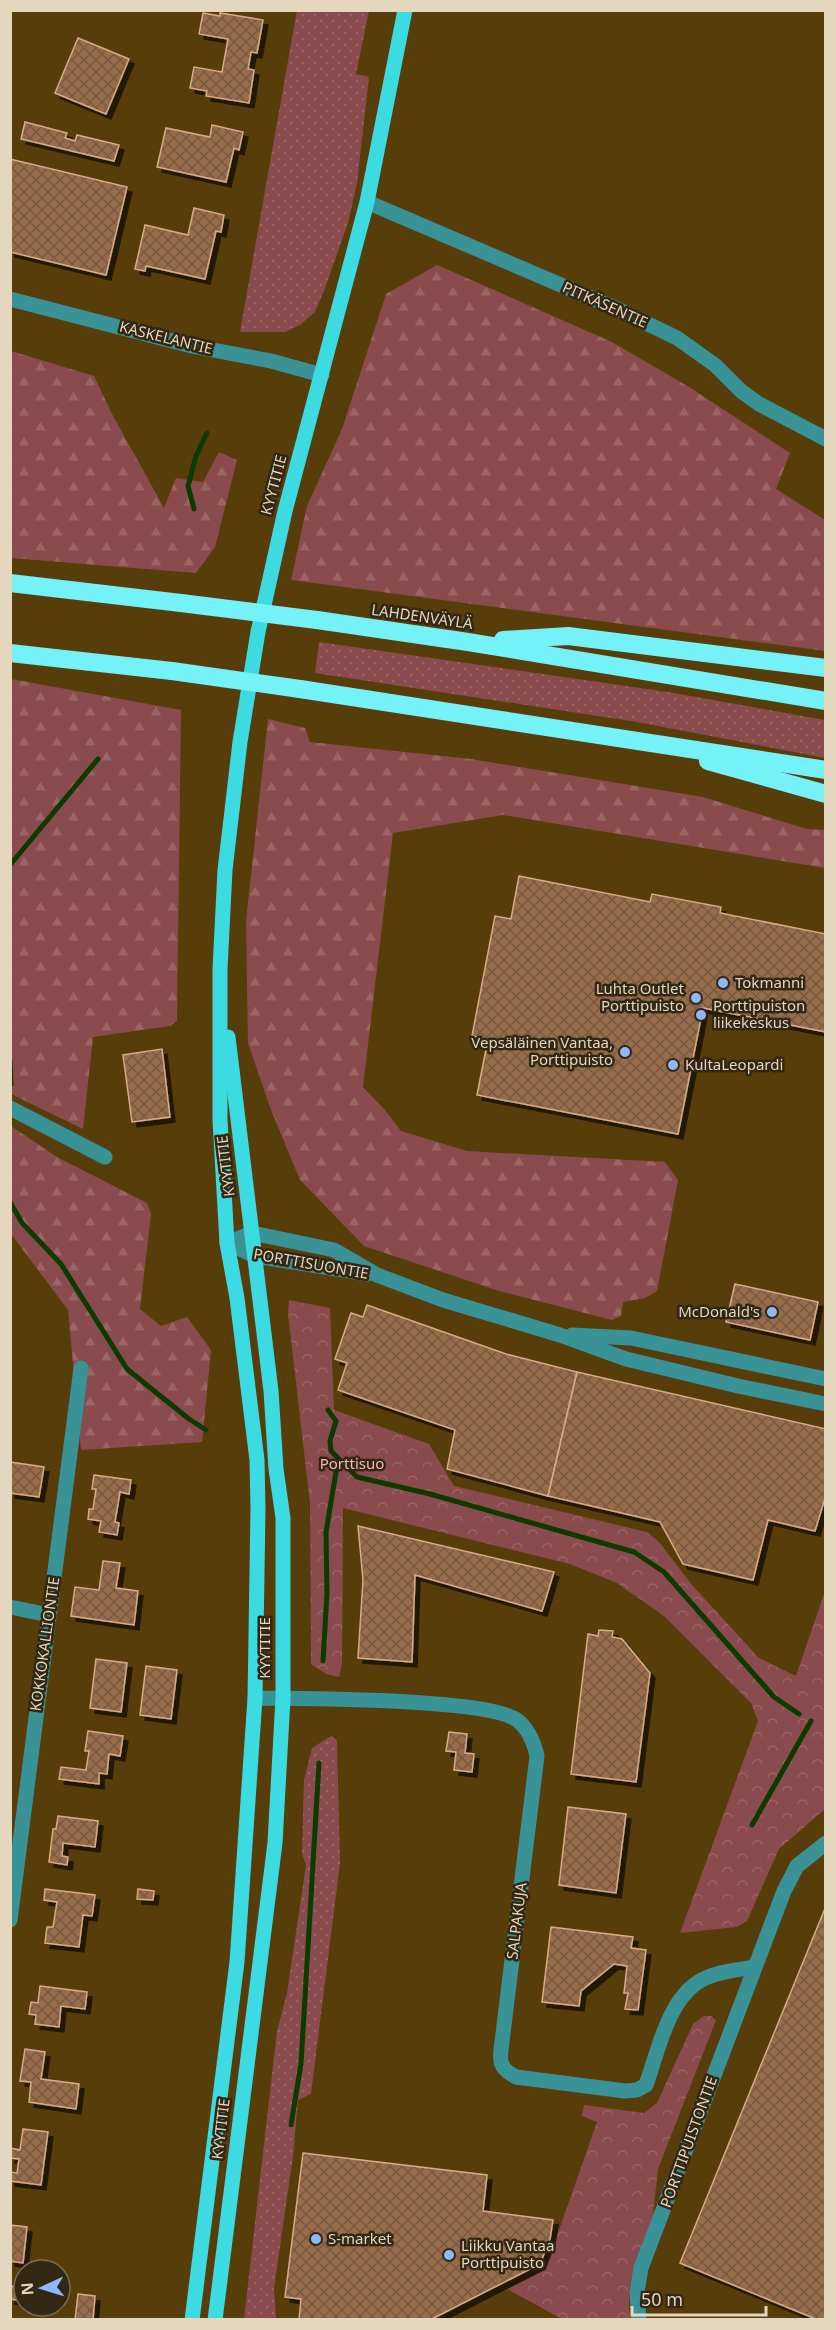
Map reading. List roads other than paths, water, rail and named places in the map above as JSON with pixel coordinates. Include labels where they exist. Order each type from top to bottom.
[{"type":"highway","name":"LAHDENVÄYLÄ","points":[[10,583],[317,620],[825,700]]},
{"type":"highway","points":[[468,642],[568,636],[825,668]]},
{"type":"highway","points":[[10,653],[171,671],[300,689],[825,770]]},
{"type":"highway","points":[[641,741],[825,794]]},
{"type":"main road","name":"KYYTITIE","points":[[192,2319],[237,1962],[255,1698],[257,1460],[239,1310],[227,1244],[220,1120],[221,975],[225,870],[240,742],[258,632],[285,511],[367,202],[405,10]]},
{"type":"main road","name":"KYYTITIE","points":[[215,2319],[274,1842],[283,1698],[283,1518],[255,1256],[221,975]]},
{"type":"street","name":"PITKÄSENTIE","points":[[367,202],[617,309],[677,338],[715,365],[741,391],[759,404],[825,439]]},
{"type":"street","name":"KASKELANTIE","points":[[10,299],[192,346],[271,361],[322,375]]},
{"type":"street","points":[[10,1108],[105,1157]]},
{"type":"street","name":"PORTTISUONTIE","points":[[227,1244],[252,1233],[334,1250],[377,1275],[453,1303],[560,1335],[592,1348],[666,1370],[825,1404]]},
{"type":"street","name":"PORTTISUONTIE","points":[[227,1244],[255,1256],[377,1275]]},
{"type":"street","name":"PORTTISUONTIE","points":[[560,1335],[631,1338],[825,1379]]},
{"type":"street","name":"KOKKOKALLIONTIE","points":[[10,1920],[81,1368]]},
{"type":"street","points":[[10,1607],[49,1615]]},
{"type":"street","name":"SALPAKUJA","points":[[255,1698],[430,1704],[486,1709],[517,1720],[530,1736],[537,1756],[500,2056],[504,2071],[516,2077],[625,2091],[637,2090],[646,2085],[676,2004],[689,1986],[709,1976],[753,1967]]},
{"type":"street","points":[[753,1967],[784,1891],[797,1866],[825,1843]]},
{"type":"street","name":"PORTTIPUISTONTIE","points":[[639,2319],[637,2292],[641,2268],[753,1967]]},
{"type":"waterway","points":[[194,509],[188,486],[196,456],[207,433]]},
{"type":"waterway","points":[[10,865],[98,759]]},
{"type":"waterway","points":[[10,1061],[11,1084]]},
{"type":"waterway","points":[[10,1202],[22,1223],[61,1264],[127,1369],[206,1430]]},
{"type":"waterway","points":[[328,1410],[336,1421],[330,1441],[331,1451],[357,1477],[430,1494],[634,1552],[664,1572],[774,1697],[799,1714]]},
{"type":"waterway","points":[[323,1661],[327,1593],[326,1532],[338,1460]]},
{"type":"waterway","points":[[752,1825],[811,1721]]},
{"type":"waterway","points":[[291,2125],[301,2064],[319,1763]]},
{"type":"place","name":"Tokmanni","points":[[723,983]]},
{"type":"place","name":"Luhta Outlet Porttipuisto","points":[[696,998]]},
{"type":"place","name":"Porttipuiston liikekeskus","points":[[701,1015]]},
{"type":"place","name":"Vepsäläinen Vantaa, Porttipuisto","points":[[625,1052]]},
{"type":"place","name":"KultaLeopardi","points":[[673,1065]]},
{"type":"place","name":"McDonald's","points":[[772,1312]]},
{"type":"place","name":"S-market","points":[[316,2239]]},
{"type":"place","name":"Liikku Vantaa Porttipuisto","points":[[449,2255]]},
{"type":"park label","name":"Porttisuo","points":[[352,1464]]}]
